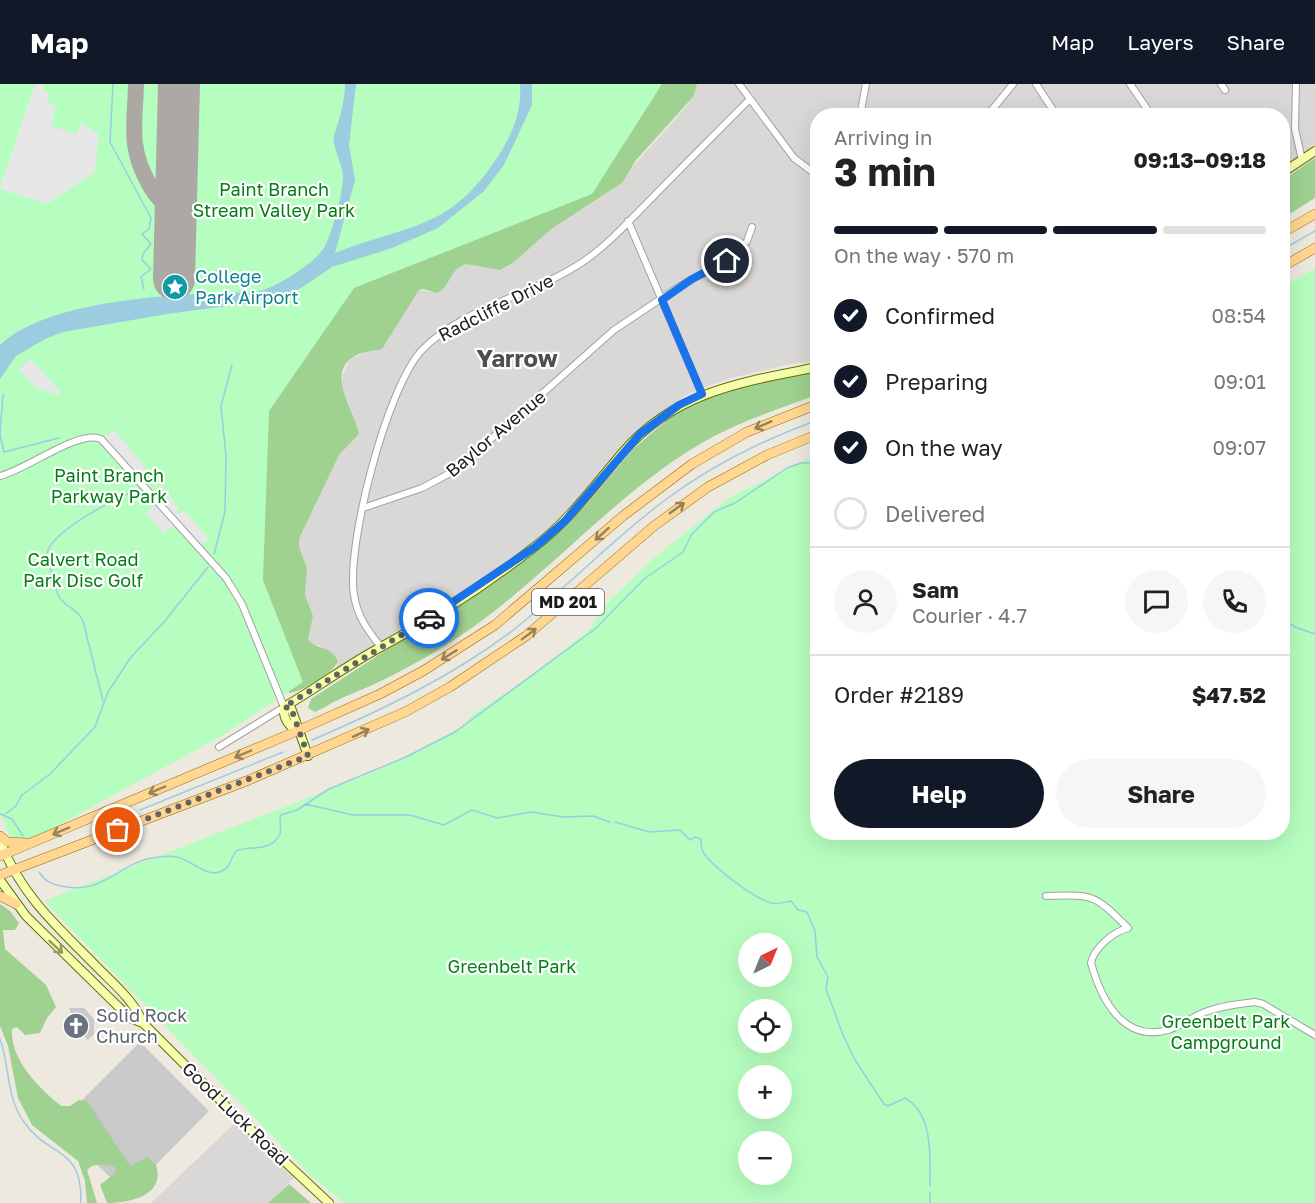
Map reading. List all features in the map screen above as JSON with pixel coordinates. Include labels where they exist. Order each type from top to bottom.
[{"type":"main road","points":[[1290,228],[1315,214]]},
{"type":"main road","points":[[1290,262],[1315,248]]},
{"type":"main road","name":"MD 201","points":[[2,855],[380,694],[451,654],[521,604],[623,516],[674,476],[747,432],[810,407]]},
{"type":"main road","name":"MD 201","points":[[0,878],[308,756],[389,720],[459,682],[546,621],[645,533],[687,501],[752,462],[810,437]]},
{"type":"main road","points":[[0,836],[7,842],[33,843]]},
{"type":"main road","points":[[0,896],[16,904]]},
{"type":"street","points":[[739,84],[800,164],[810,171]]},
{"type":"street","points":[[862,108],[866,84]]},
{"type":"street","points":[[994,108],[1013,84]]},
{"type":"street","points":[[1036,84],[1052,108]]},
{"type":"street","points":[[1130,84],[1146,108]]},
{"type":"street","points":[[1296,84],[1295,129],[1302,160]]},
{"type":"street","name":"Radcliffe Drive","points":[[381,647],[361,619],[353,588],[354,551],[363,508],[393,400],[403,376],[422,350],[446,330],[583,262],[628,222],[749,100]]},
{"type":"street","points":[[1290,168],[1315,151]]},
{"type":"street","points":[[628,222],[702,394]]},
{"type":"street","name":"Baylor Avenue","points":[[363,508],[423,488],[456,470],[614,330],[686,283],[736,255],[747,241],[752,227]]},
{"type":"street","points":[[219,747],[481,585],[535,547],[565,521],[640,434],[679,405],[702,394],[745,381],[810,368]]},
{"type":"street","points":[[0,476],[17,471],[86,436],[96,437],[107,443],[231,587],[246,613],[284,707],[289,726],[297,731],[308,756]]},
{"type":"street","name":"Good Luck Road","points":[[0,841],[2,855],[34,903],[116,986],[138,1011],[142,1023]]},
{"type":"street","name":"Good Luck Road","points":[[0,878],[16,904],[130,1018],[142,1023],[221,1102],[329,1203]]},
{"type":"street","points":[[1046,896],[1088,896],[1106,907],[1128,928],[1112,935],[1095,954],[1091,963],[1109,1006],[1119,1019],[1131,1027],[1159,1032],[1173,1028],[1205,1012],[1255,1002],[1263,1004],[1315,1035]]},
{"type":"shaded area","points":[[35,84],[43,84],[42,90],[50,93],[47,103],[56,106],[51,126],[76,134],[81,123],[99,134],[95,172],[47,204],[0,189]]},
{"type":"shaded area","points":[[697,84],[1315,84],[1315,144],[1290,161],[1290,108],[810,108],[810,362],[790,364],[727,379],[686,395],[639,431],[557,524],[492,575],[336,668],[338,661],[320,645],[313,645],[308,640],[313,616],[305,595],[307,568],[299,547],[299,539],[339,455],[359,434],[342,387],[343,374],[350,360],[366,351],[374,351],[388,341],[393,329],[419,290],[430,292],[446,286],[452,272],[466,264],[500,270],[513,263],[550,230],[611,191],[693,97]]},
{"type":"shaded area","points":[[30,359],[61,392],[58,395],[36,388],[19,369]]},
{"type":"shaded area","points":[[114,429],[151,475],[142,482],[103,439]]},
{"type":"shaded area","points":[[162,485],[179,508],[176,511],[179,514],[184,510],[209,539],[199,547],[177,522],[164,533],[145,513],[159,502],[151,493]]},
{"type":"shaded area","points":[[69,1008],[84,1008],[94,1019],[94,1034],[88,1040],[82,1034],[72,1035],[67,1029],[67,1023],[73,1017]]},
{"type":"shaded area","points":[[140,1042],[209,1111],[127,1194],[57,1125]]},
{"type":"shaded area","points":[[236,1122],[294,1178],[268,1203],[151,1203]]},
{"type":"green space","name":"Paint Branch Stream Valley Park","points":[[0,84],[662,84],[592,194],[354,288],[269,411],[263,580],[303,682],[220,737],[22,845],[12,842],[0,813]]},
{"type":"green space","points":[[534,84],[697,84],[693,97],[636,160],[622,183],[550,230],[513,263],[500,270],[466,264],[452,274],[442,290],[437,293],[419,290],[382,349],[358,354],[346,364],[342,373],[342,383],[359,434],[339,455],[299,539],[299,547],[307,568],[305,595],[313,616],[308,640],[331,652],[338,661],[331,671],[317,681],[301,690],[289,693],[209,381]]},
{"type":"green space","points":[[1315,158],[1315,198],[1290,214],[1290,175]]},
{"type":"green space","name":"Greenbelt Park","points":[[1315,268],[1315,1203],[344,1203],[309,1174],[44,901],[379,770],[461,727],[473,714],[515,687],[587,632],[608,602],[654,558],[730,497],[810,457],[810,840],[1290,840],[1290,283]]},
{"type":"green space","points":[[810,372],[810,398],[728,429],[670,463],[642,484],[508,600],[480,622],[433,653],[376,684],[315,712],[308,708],[311,699],[531,556],[586,505],[632,450],[680,409],[698,399],[767,380]]},
{"type":"green space","points":[[0,904],[10,911],[19,923],[15,930],[3,930],[5,949],[46,985],[56,1007],[47,1018],[40,1033],[25,1035],[17,1027],[12,1029],[16,1052],[35,1082],[61,1106],[70,1106],[79,1100],[87,1101],[130,1166],[148,1157],[156,1165],[158,1176],[156,1184],[144,1196],[107,1203],[100,1185],[114,1174],[116,1168],[101,1164],[87,1170],[97,1203],[87,1203],[85,1181],[78,1161],[32,1125],[18,1098],[8,1046],[0,1026]]},
{"type":"green space","points":[[289,1184],[311,1203],[268,1203]]},
{"type":"water","points":[[345,84],[356,84],[349,145],[355,180],[335,253],[425,222],[462,200],[479,182],[507,141],[518,114],[520,84],[532,84],[532,105],[504,165],[484,191],[438,228],[392,248],[332,267],[301,288],[274,300],[167,314],[63,332],[45,339],[16,356],[0,379],[0,345],[19,331],[43,320],[70,311],[128,300],[263,290],[306,266],[325,246],[337,212],[343,176],[334,139],[343,104]]},
{"type":"waterway","points":[[113,84],[110,142],[151,218],[149,229],[142,234],[151,244],[143,254],[142,260],[151,269],[141,277],[144,289]]},
{"type":"waterway","points":[[1290,245],[1315,231]]},
{"type":"waterway","points":[[214,554],[225,512],[226,456],[221,406],[232,365]]},
{"type":"waterway","points":[[3,394],[0,435],[4,452],[59,438]]},
{"type":"waterway","points":[[312,740],[390,704],[440,678],[489,648],[551,598],[648,513],[685,486],[740,453],[810,423]]},
{"type":"waterway","points":[[39,872],[51,883],[76,888],[101,882],[133,864],[161,857],[177,857],[212,873],[224,870],[236,851],[266,846],[276,840],[280,834],[281,815],[297,810],[329,789],[406,757],[455,732],[595,629],[644,579],[683,552],[692,534],[714,512],[735,503],[787,468],[801,463],[810,463]]},
{"type":"waterway","points":[[103,701],[83,621],[77,612],[63,602],[58,595],[47,554],[60,535],[87,515],[141,488]]},
{"type":"waterway","points":[[4,815],[16,806],[22,795],[50,774],[95,727],[108,692],[131,657],[164,622],[208,567]]},
{"type":"waterway","points":[[1290,624],[1315,634]]},
{"type":"waterway","points":[[140,810],[283,752]]},
{"type":"waterway","points":[[305,804],[353,815],[410,815],[444,825],[472,810],[497,818],[531,812],[563,817],[593,816],[610,822]]},
{"type":"waterway","points":[[0,814],[12,819],[23,836]]},
{"type":"waterway","points":[[615,822],[649,832],[680,830],[690,840],[695,837],[701,839],[702,848],[712,863],[744,888],[772,903],[791,901],[798,910],[807,912],[815,931],[817,957],[828,977],[826,989],[855,1060],[884,1104],[888,1106],[905,1098],[914,1105],[926,1126],[930,1151],[930,1186]]},
{"type":"waterway","points":[[0,1039],[11,1092],[18,1113],[34,1134],[70,1161],[80,1184],[81,1203]]},
{"type":"waterway","points":[[930,1193],[930,1203]]},
{"type":"taxiway","points":[[136,84],[134,135],[142,171],[153,191],[163,202],[173,199],[177,183]]},
{"type":"runway","points":[[174,279],[179,84]]},
{"type":"way so far","points":[[118,830],[308,756],[297,731],[298,725],[291,708],[284,707],[429,618]]},
{"type":"place","name":"College Park Airport","points":[[175,287]]},
{"type":"place","name":"Solid Rock Church","points":[[76,1026]]},
{"type":"district","name":"Yarrow","points":[[517,359]]},
{"type":"route","points":[[429,618],[510,566],[535,547],[565,521],[640,434],[679,405],[702,394],[662,300],[680,286],[727,261]]},
{"type":"park label","name":"Paint Branch Parkway Park","points":[[109,486]]},
{"type":"park label","name":"Calvert Road Park Disc Golf","points":[[83,570]]},
{"type":"park label","name":"Greenbelt Park Campground","points":[[1226,1032]]}]
